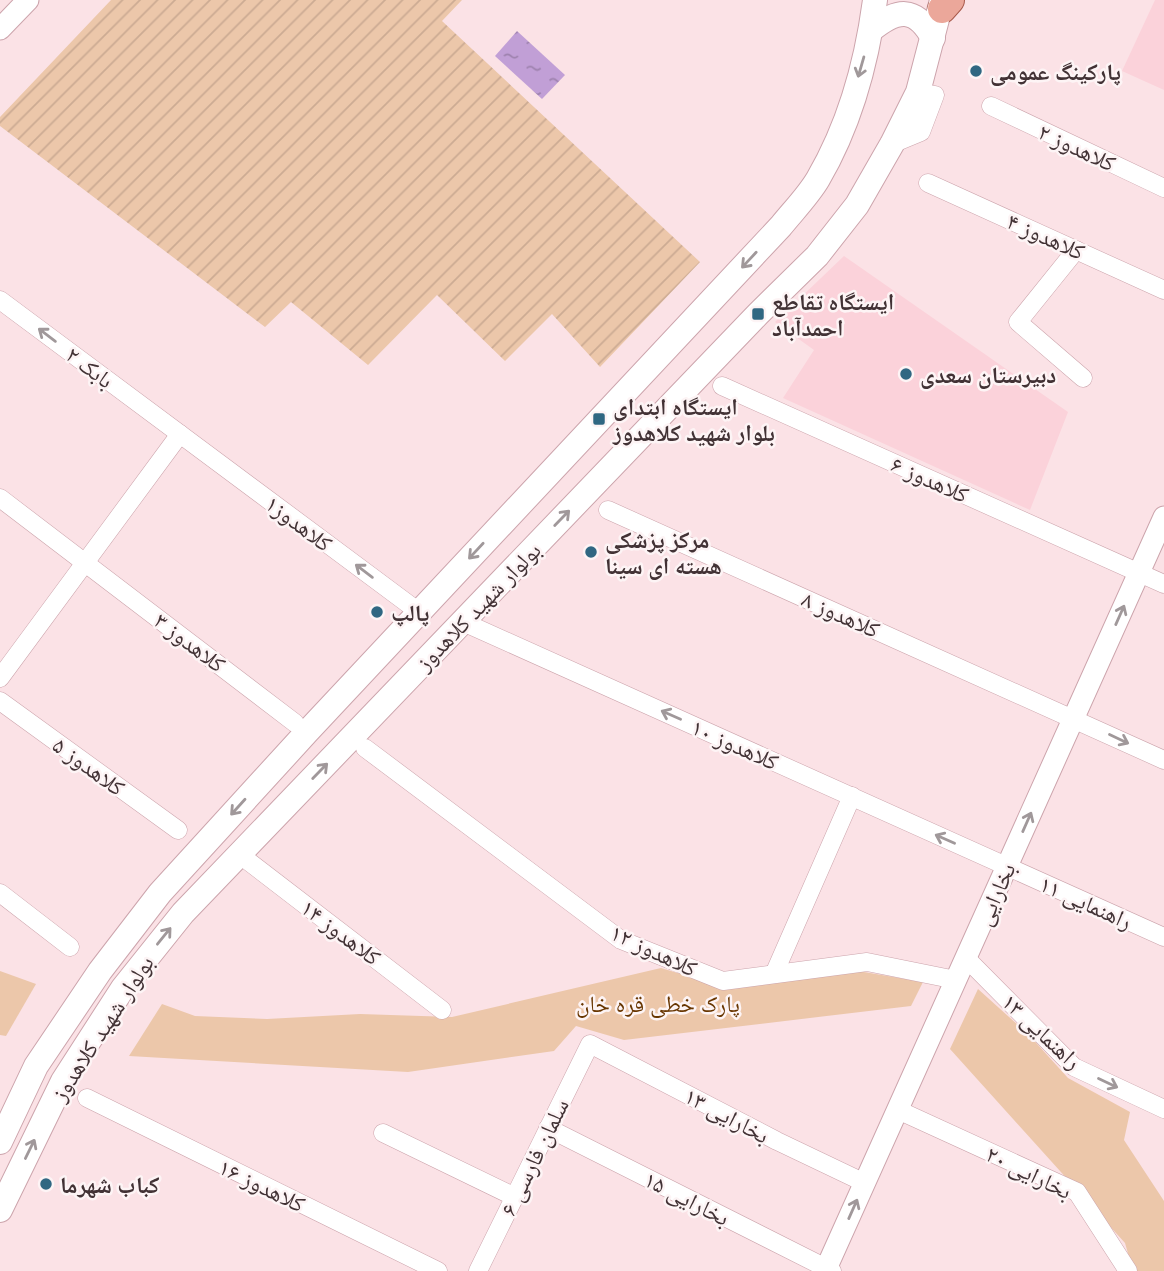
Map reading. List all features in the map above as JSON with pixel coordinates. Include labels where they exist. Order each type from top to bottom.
[{"type":"main road","name":"بولوار شهید کلاهدوز","points":[[0,1142],[36,1066],[100,971],[153,903],[419,612],[781,226],[817,181],[842,132],[871,30],[875,0]]},
{"type":"main road","name":"بولوار شهید کلاهدوز","points":[[0,1210],[63,1081],[123,988],[183,913],[748,323],[817,256],[857,205],[918,92],[945,3]]},
{"type":"main road","points":[[871,30],[885,19],[899,13],[912,15],[924,23],[933,38]]},
{"type":"street","points":[[0,29],[28,0]]},
{"type":"street","name":"کلاهدوز ۲","points":[[991,106],[1164,188]]},
{"type":"street","name":"کلاهدوز ۴","points":[[928,183],[1164,290]]},
{"type":"street","points":[[1076,250],[1018,322],[1083,378]]},
{"type":"street","name":"بابک ۲","points":[[0,300],[180,434]]},
{"type":"street","name":"کلاهدوز ۶","points":[[722,386],[1164,584]]},
{"type":"street","points":[[0,678],[180,434]]},
{"type":"street","name":"کلاهدوز۱","points":[[180,434],[419,612]]},
{"type":"street","name":"کلاهدوز ۳","points":[[0,498],[295,723]]},
{"type":"street","name":"کلاهدوز ۸","points":[[608,510],[1164,760]]},
{"type":"street","name":"بخارایی","points":[[828,1270],[1164,517]]},
{"type":"street","name":"کلاهدوز ۱۰","points":[[464,622],[1007,867]]},
{"type":"street","name":"کلاهدوز ۵","points":[[0,701],[178,830]]},
{"type":"street","name":"کلاهدوز ۱۲","points":[[365,748],[621,940],[723,981],[867,962],[956,980]]},
{"type":"street","points":[[774,974],[852,796]]},
{"type":"street","name":"کلاهدوز ۱۴","points":[[239,855],[442,1010]]},
{"type":"street","name":"راهنمایی ۱۱","points":[[1007,867],[1164,937]]},
{"type":"street","points":[[0,893],[70,947]]},
{"type":"street","name":"راهنمایی ۱۳","points":[[966,958],[1074,1066],[1164,1109]]},
{"type":"street","name":"سلمان فارسی ۶","points":[[478,1271],[590,1044]]},
{"type":"street","name":"بخارایی ۱۳","points":[[590,1044],[777,1142],[865,1183]]},
{"type":"street","name":"کلاهدوز ۱۶","points":[[86,1098],[438,1271]]},
{"type":"street","name":"بخارایی ۲۰","points":[[898,1110],[1077,1192],[1128,1271]]},
{"type":"street","name":"بخارایی ۱۵","points":[[548,1128],[828,1270]]},
{"type":"street","points":[[383,1133],[514,1197]]},
{"type":"shaded area","points":[[1155,0],[1164,0],[1164,90],[1122,71]]},
{"type":"shaded area","name":"دبیرستان سعدی","points":[[844,256],[1068,412],[1030,510],[783,398],[814,350],[775,322]]},
{"type":"green space","points":[[111,0],[462,0],[442,21],[700,262],[600,367],[552,314],[505,361],[437,295],[368,365],[291,302],[265,327],[0,126],[0,117]]},
{"type":"green space","name":"پارک خطی قره خان","points":[[661,968],[728,988],[858,971],[923,982],[911,1006],[624,1040],[576,1026],[554,1051],[408,1072],[129,1056],[162,1004],[195,1016],[267,1019],[360,1014],[452,1017]]},
{"type":"green space","points":[[0,971],[36,984],[6,1036],[0,1035]]},
{"type":"green space","points":[[978,989],[1029,1035],[1068,1078],[1130,1112],[1124,1140],[1164,1201],[1164,1271],[1133,1271],[1125,1243],[950,1049]]},
{"type":"water","points":[[517,31],[565,75],[542,99],[495,56]]},
{"type":"place","name":"پارکینگ عمومی","points":[[976,71]]},
{"type":"place","name":"ایستگاه تقاطع احمدآباد","points":[[758,314]]},
{"type":"place","name":"دبیرستان سعدی","points":[[906,374]]},
{"type":"place","name":"ایستگاه ابتدای بلوار شهید کلاهدوز","points":[[599,419]]},
{"type":"place","name":"مرکز پزشکی هسته ای سینا","points":[[591,552]]},
{"type":"place","name":"پالپ","points":[[377,612]]},
{"type":"place","name":"کباب شهرما","points":[[46,1184]]}]
